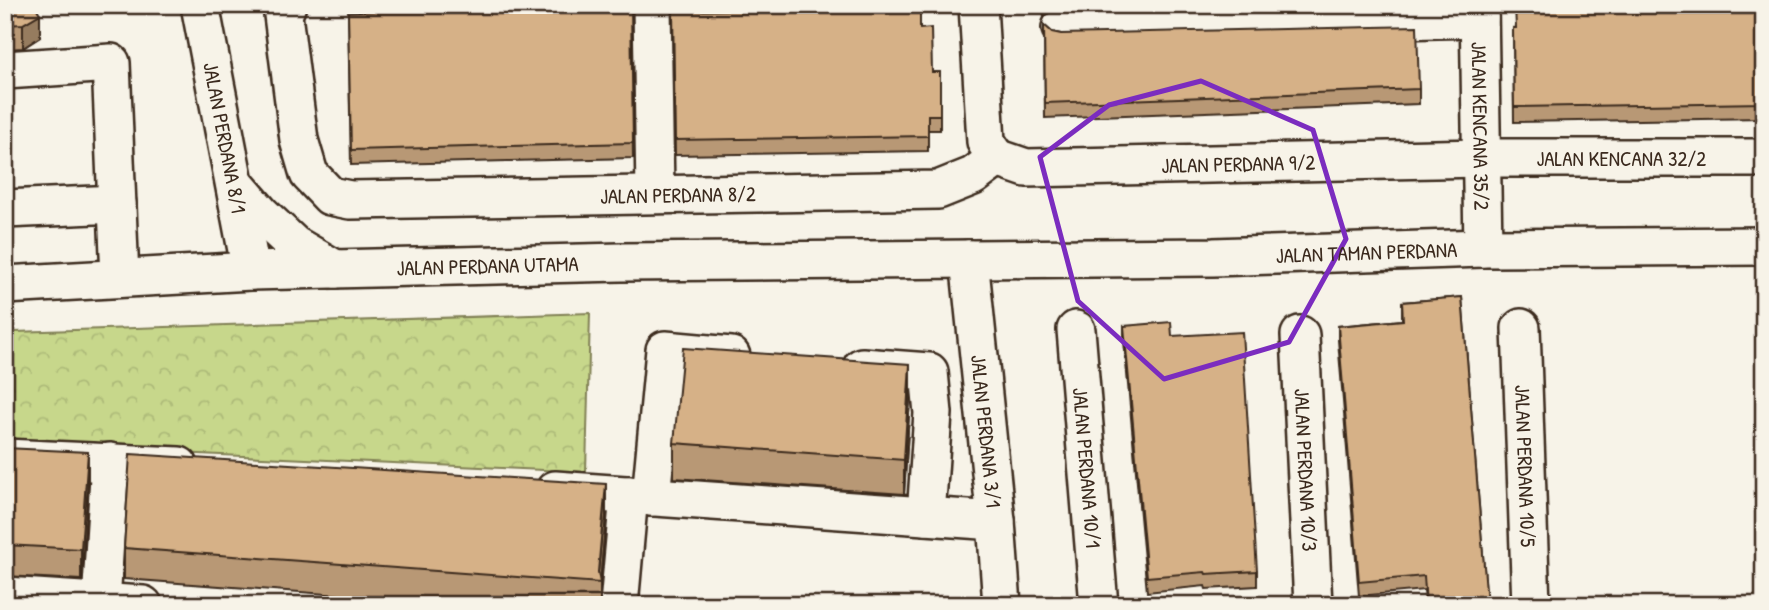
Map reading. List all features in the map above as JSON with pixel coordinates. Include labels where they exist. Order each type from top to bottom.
[{"type":"street","name":"JALAN PERDANA 8/1","points":[[200,5],[251,271]]},
{"type":"street","name":"JALAN PERDANA 8/2","points":[[287,5],[282,15],[299,140],[309,174],[330,196],[350,200],[938,190],[973,176],[997,159]]},
{"type":"street","points":[[652,5],[655,194]]},
{"type":"street","points":[[978,5],[986,142],[997,159]]},
{"type":"street","points":[[1061,28],[1479,12]]},
{"type":"street","name":"JALAN KENCANA 35/2","points":[[1479,12],[1482,248]]},
{"type":"street","points":[[5,70],[111,63],[120,278]]},
{"type":"street","name":"JALAN PERDANA 9/2","points":[[997,159],[1026,168],[1481,158]]},
{"type":"street","name":"JALAN KENCANA 32/2","points":[[1481,158],[1764,158]]},
{"type":"street","points":[[233,182],[261,214],[295,245],[335,269]]},
{"type":"street","points":[[5,209],[117,205]]},
{"type":"street","name":"JALAN TAMAN PERDANA","points":[[969,259],[1213,257],[1482,248],[1764,246]]},
{"type":"street","name":"JALAN PERDANA UTAMA","points":[[5,285],[251,271],[621,262],[969,259]]},
{"type":"street","name":"JALAN PERDANA 3/1","points":[[969,259],[1002,605]]},
{"type":"street","name":"JALAN PERDANA 10/5","points":[[1521,328],[1531,605]]},
{"type":"street","name":"JALAN PERDANA 10/1","points":[[1076,330],[1099,605]]},
{"type":"street","name":"JALAN PERDANA 10/3","points":[[1300,335],[1313,605]]},
{"type":"street","points":[[619,605],[665,350],[762,358]]},
{"type":"street","points":[[832,364],[929,372],[933,413],[926,516]]},
{"type":"street","points":[[5,457],[206,468]]},
{"type":"street","points":[[101,602],[110,462]]},
{"type":"street","points":[[520,488],[996,521]]},
{"type":"street","points":[[11,599],[143,605]]},
{"type":"highlighted area","points":[[1201,81],[1313,130],[1346,239],[1289,342],[1164,379],[1078,301],[1040,157],[1109,105]]},
{"type":"green space","points":[[590,313],[586,472],[5,445],[5,335],[14,332]]},
{"type":"building","points":[[5,5],[35,5],[40,14],[23,24],[5,25]]},
{"type":"building","points":[[631,5],[633,143],[351,150],[348,12]]},
{"type":"building","points":[[1515,5],[1764,5],[1764,103],[1514,107]]},
{"type":"building","points":[[920,7],[920,29],[931,28],[932,72],[940,72],[940,115],[928,115],[928,136],[675,140],[673,11]]},
{"type":"building","points":[[1044,25],[1052,32],[1061,34],[1417,26],[1419,89],[1045,103]]},
{"type":"building","points":[[1462,297],[1487,603],[1426,605],[1424,576],[1359,582],[1338,326],[1403,320],[1402,302]]},
{"type":"building","points":[[1171,322],[1172,336],[1242,332],[1257,571],[1147,577],[1124,326]]},
{"type":"building","points":[[683,348],[910,364],[904,460],[674,443]]},
{"type":"building","points":[[5,448],[88,452],[81,549],[5,545]]},
{"type":"building","points":[[130,454],[606,484],[598,572],[600,583],[124,548]]}]
